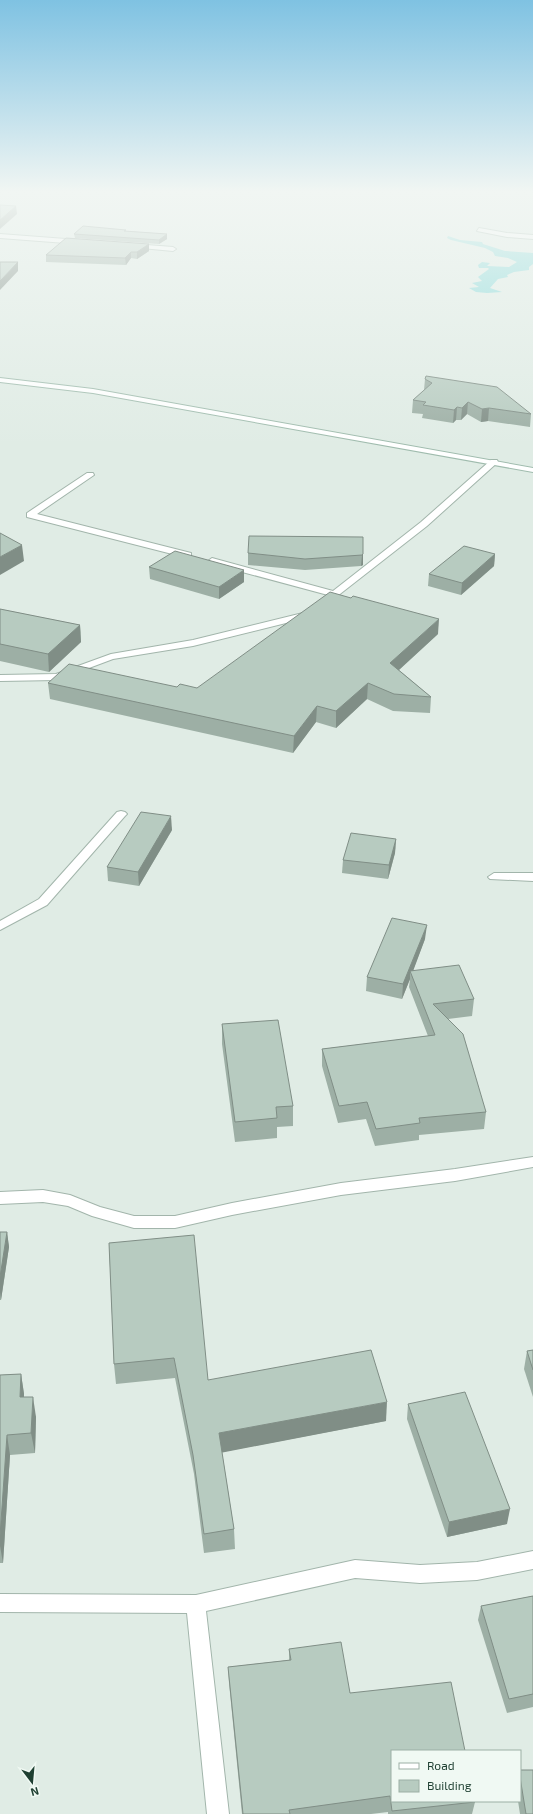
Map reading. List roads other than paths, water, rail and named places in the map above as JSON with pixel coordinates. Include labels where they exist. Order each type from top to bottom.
[{"type":"street","points":[[0,380],[93,391],[533,470]]},
{"type":"street","points":[[289,629],[424,524],[494,462]]},
{"type":"street","points":[[90,475],[30,515],[334,594]]},
{"type":"street","points":[[0,678],[57,677],[111,657],[193,643],[313,611]]},
{"type":"street","points":[[0,926],[42,902],[120,814]]},
{"type":"street","points":[[494,877],[533,877]]},
{"type":"street","points":[[0,1198],[43,1196],[70,1201],[97,1212],[134,1222],[175,1222],[232,1209],[341,1189],[455,1175],[533,1162]]},
{"type":"street","points":[[0,1603],[196,1604],[355,1569],[420,1574],[476,1571],[533,1560]]},
{"type":"street","points":[[196,1604],[218,1814]]},
{"type":"water","points":[[478,277],[508,277],[498,279],[490,288],[502,292],[487,293],[476,292],[469,288],[479,287],[472,283],[482,281]]}]
